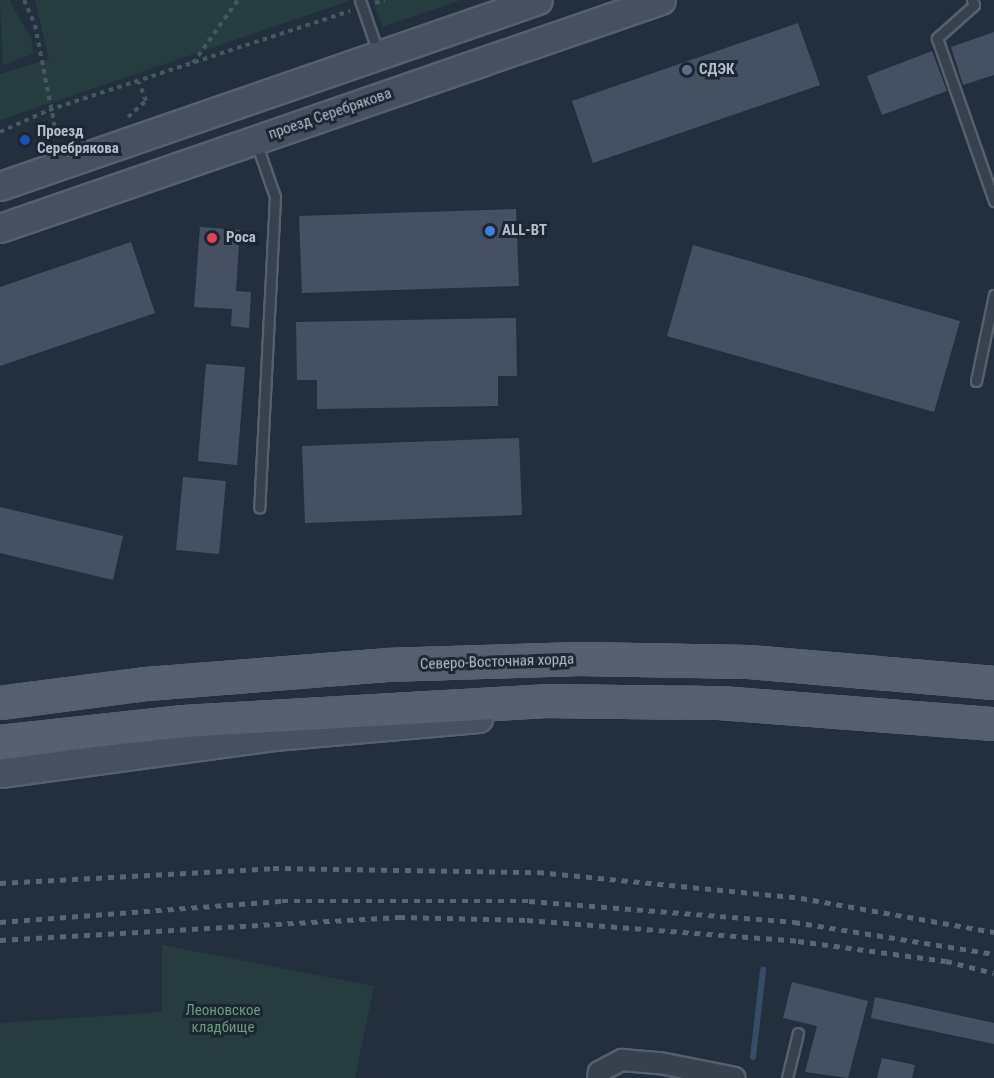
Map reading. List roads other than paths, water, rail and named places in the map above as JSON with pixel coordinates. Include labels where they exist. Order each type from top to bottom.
[{"type":"main road","points":[[0,186],[538,0]]},
{"type":"main road","name":"проезд Серебрякова","points":[[0,228],[660,0]]},
{"type":"main road","name":"Северо-Восточная хорда","points":[[0,703],[147,684],[492,661],[749,662],[924,674],[994,683]]},
{"type":"main road","points":[[924,674],[994,669]]},
{"type":"main road","points":[[0,773],[274,736],[650,701]]},
{"type":"main road","points":[[0,742],[184,722],[388,707],[650,701],[914,715],[994,724]]},
{"type":"street","points":[[598,1078],[599,1072],[622,1060],[660,1063],[735,1078]]},
{"type":"lane","points":[[972,0],[974,4],[937,38],[994,201]]},
{"type":"lane","points":[[361,4],[379,55]]},
{"type":"lane","points":[[255,140],[275,197],[259,508]]},
{"type":"lane","points":[[976,381],[994,295]]},
{"type":"lane","points":[[787,1078],[798,1033]]},
{"type":"waterway","points":[[753,1057],[763,970]]},
{"type":"railway","points":[[0,883],[273,868],[538,872],[801,898],[994,932]]},
{"type":"railway","points":[[0,922],[282,901],[529,901],[794,922],[994,954]]},
{"type":"railway","points":[[0,940],[399,917],[527,920],[798,941],[946,961],[994,973]]},
{"type":"place","name":"СДЭК","points":[[687,70]]},
{"type":"place","name":"Проезд Серебрякова","points":[[25,140]]},
{"type":"place","name":"ALL-BT","points":[[490,231]]},
{"type":"place","name":"Роса","points":[[212,238]]},
{"type":"park label","name":"Леоновское кладбище","points":[[223,1018]]}]
